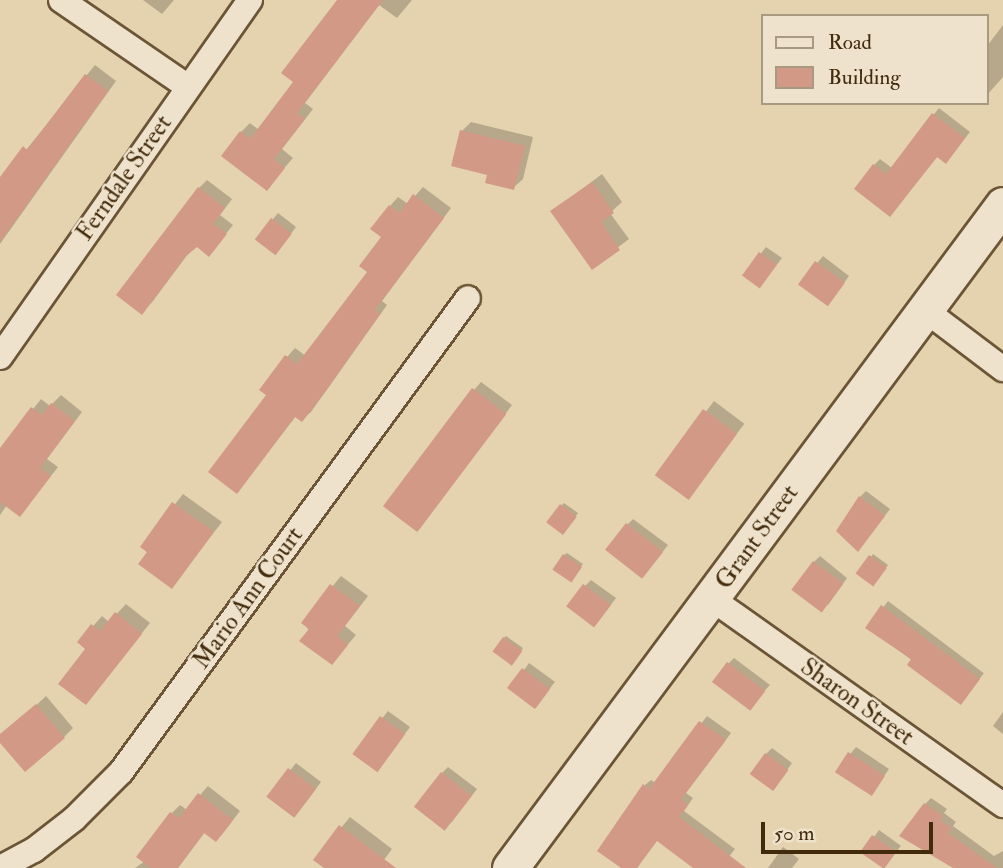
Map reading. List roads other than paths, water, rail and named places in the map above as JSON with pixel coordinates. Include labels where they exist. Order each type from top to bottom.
[{"type":"street","points":[[61,0],[188,87]]},
{"type":"street","name":"Ferndale Street","points":[[0,357],[250,0]]},
{"type":"street","name":"Grant Street","points":[[519,865],[1003,205]]},
{"type":"street","name":"Mario Ann Court","points":[[0,868],[34,850],[74,819],[121,772],[468,298]]},
{"type":"street","points":[[925,310],[1003,369]]},
{"type":"street","name":"Sharon Street","points":[[712,599],[1003,805]]}]
